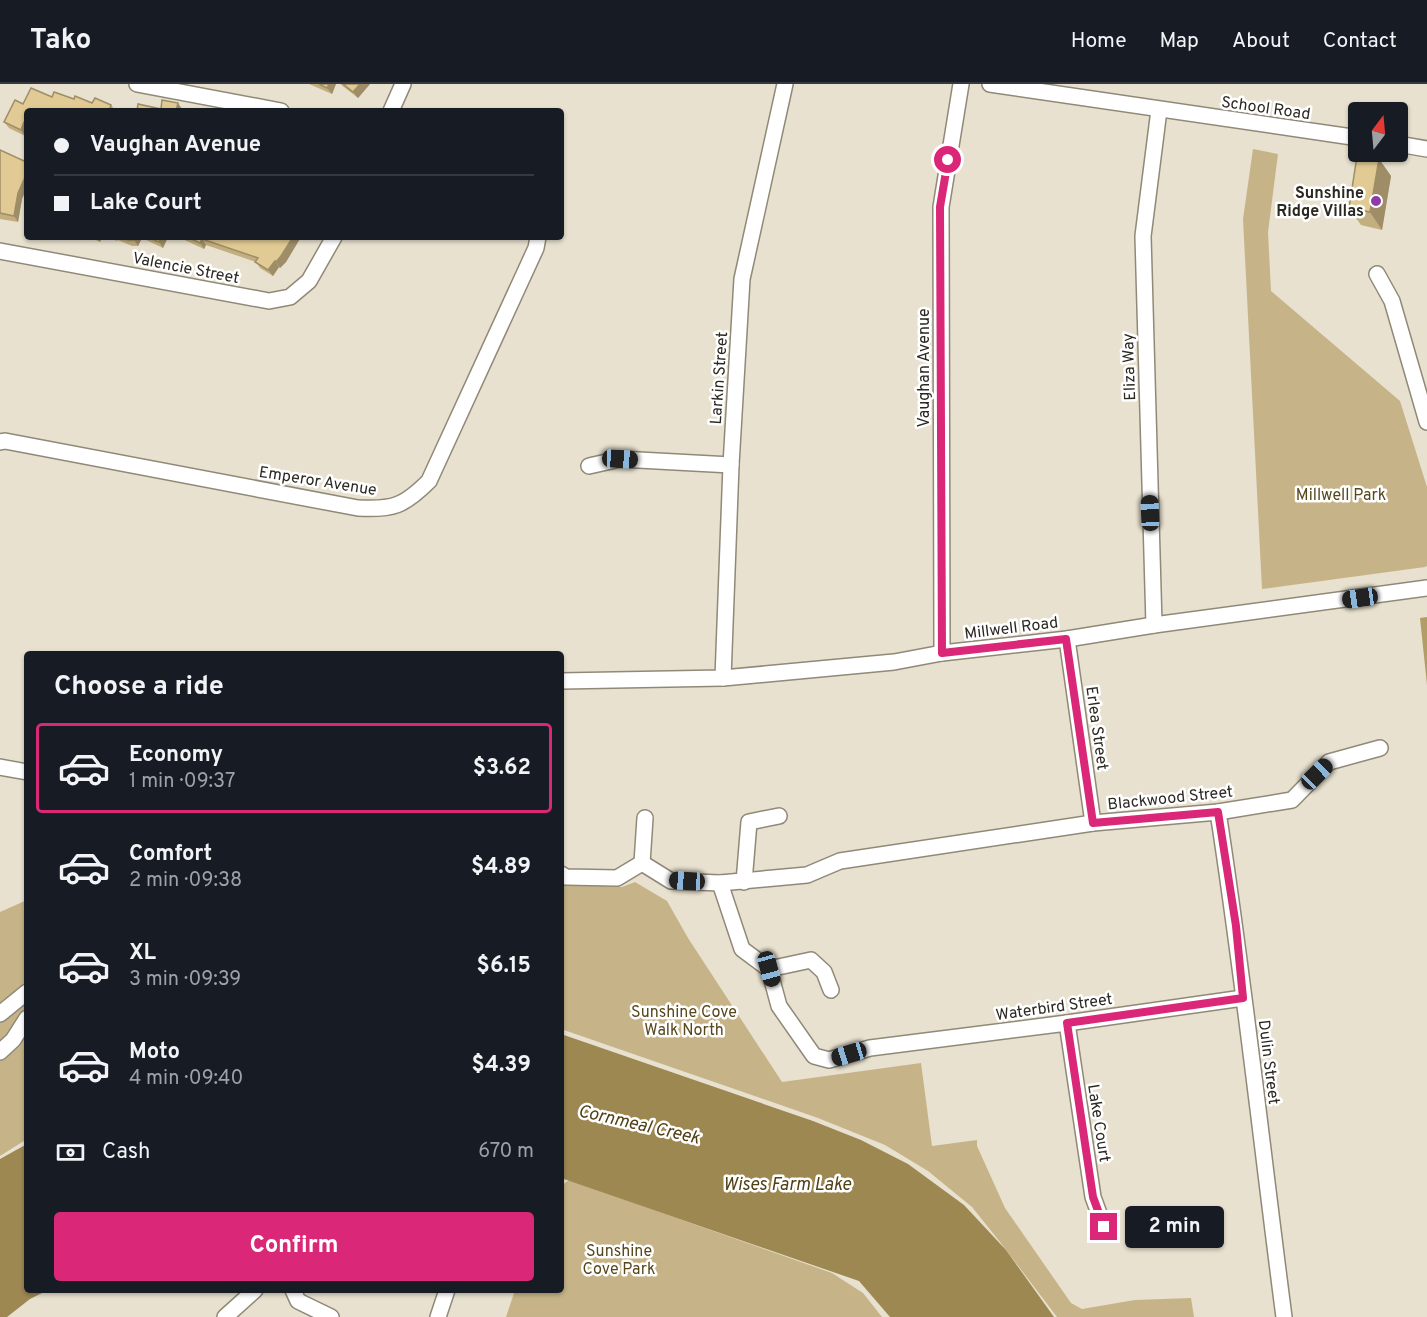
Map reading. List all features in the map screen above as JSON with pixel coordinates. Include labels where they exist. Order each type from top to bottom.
[{"type":"street","points":[[137,84],[264,108]]},
{"type":"street","points":[[392,108],[404,84]]},
{"type":"street","name":"Larkin Street","points":[[723,678],[731,465],[742,279],[785,84]]},
{"type":"street","name":"Vaughan Avenue","points":[[942,653],[940,207],[961,84]]},
{"type":"street","name":"School Road","points":[[990,84],[1348,136]]},
{"type":"street","name":"Eliza Way","points":[[1154,625],[1143,236],[1159,110]]},
{"type":"street","points":[[1408,146],[1427,149]]},
{"type":"street","name":"Valencie Street","points":[[0,250],[269,301],[290,297],[309,281],[332,240]]},
{"type":"street","name":"Emperor Avenue","points":[[0,442],[358,508],[381,509],[399,506],[429,481],[536,248],[537,240]]},
{"type":"street","points":[[1377,274],[1392,301],[1427,423]]},
{"type":"street","points":[[589,466],[620,459],[731,465]]},
{"type":"street","name":"Millwell Road","points":[[564,681],[723,678],[894,662],[942,653],[1066,639],[1427,588]]},
{"type":"street","name":"Erlea Street","points":[[1066,639],[1093,823]]},
{"type":"street","name":"Blackwood Street","points":[[642,863],[670,881],[744,882],[807,875],[840,861],[1093,823],[1218,812],[1292,800],[1329,762],[1380,748]]},
{"type":"street","points":[[0,767],[24,771]]},
{"type":"street","name":"Dulin Street","points":[[1218,812],[1236,926],[1243,998],[1284,1317]]},
{"type":"street","points":[[744,882],[749,822],[779,816]]},
{"type":"street","points":[[564,876],[617,878],[642,863],[645,818]]},
{"type":"street","points":[[720,883],[742,949],[769,969],[811,960],[824,972],[831,990]]},
{"type":"street","name":"Waterbird Street","points":[[769,969],[779,1006],[814,1056],[829,1060],[870,1048],[1243,998]]},
{"type":"street","points":[[0,1014],[24,994]]},
{"type":"street","points":[[0,1052],[13,1040],[24,1023]]},
{"type":"street","name":"Lake Court","points":[[1067,1023],[1093,1197],[1104,1227]]},
{"type":"street","points":[[225,1317],[252,1293]]},
{"type":"street","points":[[294,1293],[298,1301],[331,1317]]},
{"type":"street","points":[[438,1317],[446,1293]]},
{"type":"green space","name":"Millwell Park","points":[[1253,149],[1278,154],[1268,232],[1271,291],[1400,401],[1427,487],[1427,566],[1425,567],[1262,589],[1243,219]]},
{"type":"green space","name":"Sunshine Cove Walk North","points":[[635,882],[667,901],[688,938],[782,1082],[921,1063],[932,1146],[977,1140],[977,1146],[1005,1208],[1071,1303],[1082,1309],[1135,1300],[1191,1298],[1194,1317],[1057,1317],[972,1207],[928,1171],[885,1145],[818,1118],[564,1030],[564,884],[622,887]]},
{"type":"green space","points":[[24,901],[24,1141],[0,1156],[0,912]]},
{"type":"green space","name":"Sunshine Cove Park","points":[[569,1180],[832,1273],[863,1293],[882,1317],[506,1317],[514,1293],[564,1293],[564,1184]]},
{"type":"shaded area","points":[[1427,617],[1427,685],[1420,618]]},
{"type":"water","name":"Wises Farm Lake","points":[[564,1035],[813,1121],[861,1140],[908,1164],[964,1205],[1006,1250],[1054,1317],[890,1317],[859,1281],[564,1179]]},
{"type":"water","points":[[24,1146],[24,1293],[42,1293],[30,1299],[7,1317],[0,1317],[0,1159]]},
{"type":"building","points":[[343,84],[360,84],[353,92]]},
{"type":"building","points":[[31,88],[52,97],[54,92],[74,99],[75,96],[92,103],[95,98],[111,105],[110,108],[24,108],[24,122],[21,130],[4,122],[15,100],[23,104]]},
{"type":"building","points":[[162,100],[178,103],[177,108],[161,108]]},
{"type":"building","points":[[138,104],[156,108],[137,108]]},
{"type":"building","points":[[0,150],[24,161],[24,180],[18,193],[14,216],[0,213]]},
{"type":"building","points":[[1356,162],[1378,162],[1370,212],[1349,208]]},
{"type":"building","points":[[205,240],[291,240],[268,270],[255,262],[258,258]]},
{"type":"place","name":"Sunshine Ridge Villas","points":[[1376,201]]},
{"type":"route","points":[[948,160],[940,207],[942,653],[1066,639],[1093,823],[1218,812],[1236,926],[1243,998],[1067,1023],[1093,1197],[1104,1227]]},
{"type":"water label","name":"Cornmeal Creek","points":[[639,1124]]}]
